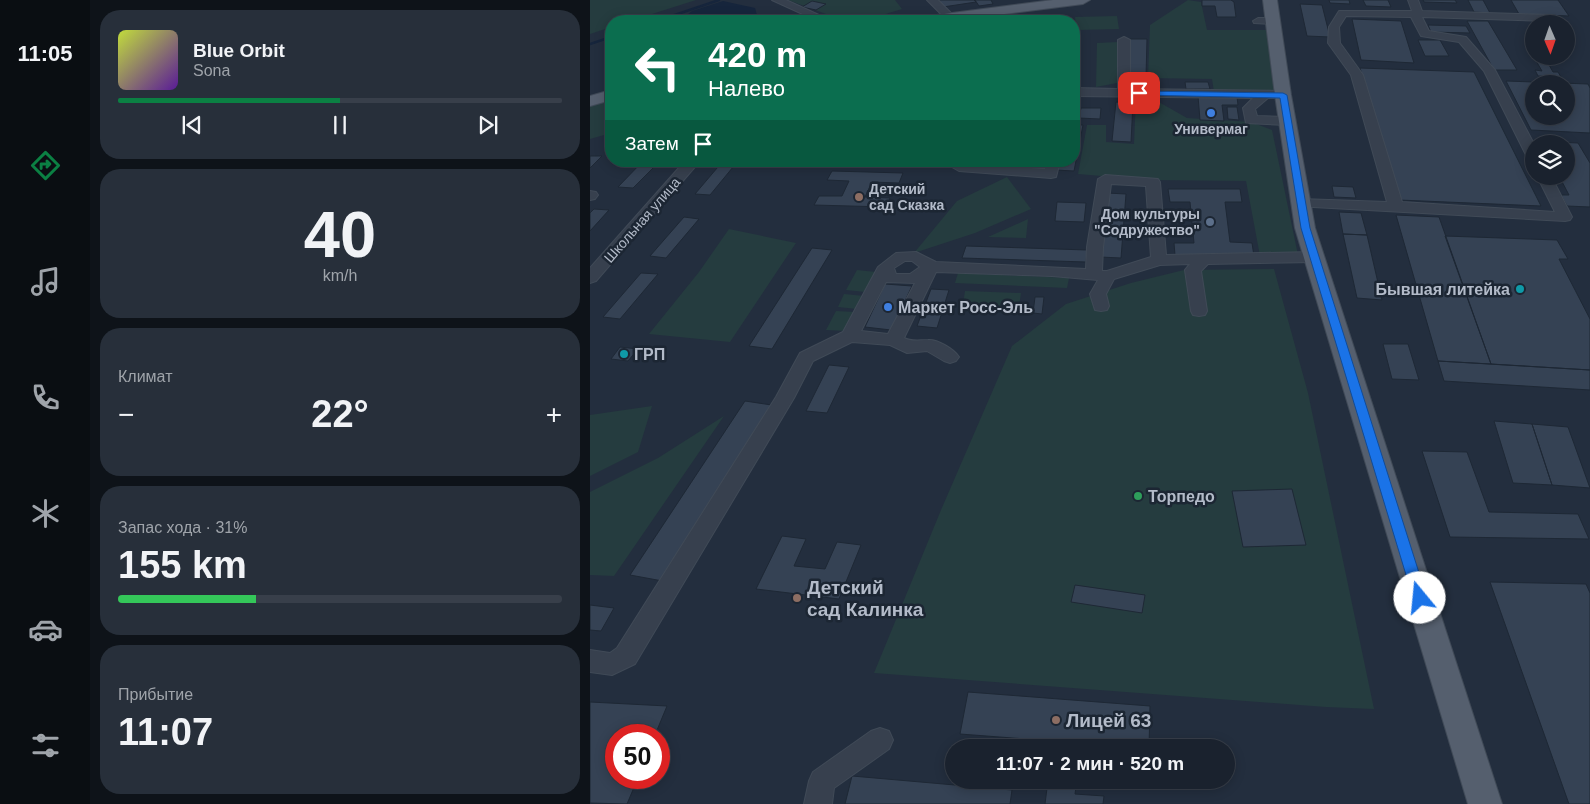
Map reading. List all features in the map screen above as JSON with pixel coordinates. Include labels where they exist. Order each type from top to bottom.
[{"type":"main road","points":[[941,15],[1083,0]]},
{"type":"main road","points":[[1270,0],[1265,21],[1274,95],[1287,121],[1300,203],[1314,257],[1485,804]]},
{"type":"main road","points":[[590,101],[605,97]]},
{"type":"street","points":[[777,0],[813,15]]},
{"type":"street","points":[[932,0],[947,13]]},
{"type":"street","points":[[1413,0],[1418,14],[1416,16],[1425,34],[1462,39],[1489,70],[1525,140]]},
{"type":"street","points":[[1396,207],[1357,75],[1334,43],[1334,27],[1344,13],[1525,17]]},
{"type":"street","points":[[1124,40],[1124,92]]},
{"type":"street","points":[[1080,92],[1274,95]]},
{"type":"street","points":[[1274,95],[1249,108],[1251,120],[1287,121]]},
{"type":"street","name":"Школьная улица","points":[[590,278],[688,167]]},
{"type":"street","points":[[1017,167],[1051,174],[1053,167]]},
{"type":"street","points":[[1101,306],[1098,294],[1101,275],[1095,247],[1105,179],[1153,182],[1159,260]]},
{"type":"street","points":[[1300,203],[1565,217],[1549,185]]},
{"type":"street","points":[[850,336],[886,267],[902,256],[916,257],[931,266],[1101,275],[1159,260],[1314,257]]},
{"type":"street","points":[[590,257],[607,259]]},
{"type":"street","points":[[1199,311],[1192,270],[1203,260]]},
{"type":"street","points":[[886,267],[889,278],[910,280],[921,277],[931,266]]},
{"type":"street","points":[[894,340],[931,266]]},
{"type":"street","points":[[590,661],[612,664],[626,656],[786,398],[806,357],[850,336],[894,340],[907,347],[930,345],[950,357]]},
{"type":"street","points":[[818,804],[822,781],[880,740]]},
{"type":"green space","points":[[590,0],[696,0],[649,15],[605,15],[605,29],[590,34]]},
{"type":"green space","points":[[788,0],[895,0],[902,9],[882,15],[829,15]]},
{"type":"green space","points":[[1188,0],[1201,2],[1207,30],[1267,30],[1278,93],[1214,92],[1212,79],[1148,78],[1150,25]]},
{"type":"green space","points":[[1117,16],[1119,29],[1080,30],[1080,17]]},
{"type":"green space","points":[[1118,42],[1117,83],[1096,87],[1097,43]]},
{"type":"green space","points":[[1136,97],[1150,97],[1187,118],[1251,122],[1272,130],[1298,255],[1260,256],[1246,181],[1149,180],[1078,174],[1087,125],[1106,125],[1106,142],[1134,144]]},
{"type":"green space","points":[[605,101],[605,135],[590,139],[590,105]]},
{"type":"green space","points":[[1007,177],[1031,209],[975,233],[914,253],[957,201]]},
{"type":"green space","points":[[1028,219],[1026,238],[988,237]]},
{"type":"green space","points":[[729,229],[796,243],[730,342],[649,334],[699,272]]},
{"type":"green space","name":"Торпедо","points":[[1274,269],[1308,393],[1374,709],[874,673],[941,510],[1012,346],[1066,304],[1131,283],[1184,270]]},
{"type":"green space","points":[[857,270],[876,272],[866,292],[846,290]]},
{"type":"green space","points":[[958,273],[1069,278],[1067,288],[955,283]]},
{"type":"green space","points":[[965,291],[1021,293],[1018,313],[962,311]]},
{"type":"green space","points":[[844,294],[864,296],[857,309],[838,307]]},
{"type":"green space","points":[[836,311],[855,312],[846,331],[826,330]]},
{"type":"green space","points":[[652,406],[638,452],[590,476],[590,415]]},
{"type":"green space","points":[[724,416],[614,576],[590,575],[590,492],[658,458]]},
{"type":"water","points":[[723,1],[755,8],[757,15],[687,15],[692,11]]},
{"type":"building","points":[[939,0],[974,0],[976,2],[943,7]]},
{"type":"building","points":[[975,0],[991,0],[993,4],[979,6]]},
{"type":"building","points":[[1202,0],[1231,0],[1234,2],[1236,17],[1217,17],[1215,6],[1202,6]]},
{"type":"building","points":[[1329,0],[1349,0],[1350,4],[1330,3]]},
{"type":"building","points":[[1363,0],[1388,0],[1391,7],[1366,6]]},
{"type":"building","points":[[1423,0],[1455,0],[1457,3],[1424,2]]},
{"type":"building","points":[[1468,0],[1483,0],[1490,13],[1474,12]]},
{"type":"building","points":[[1511,0],[1558,0],[1568,15],[1544,15],[1519,14]]},
{"type":"building","points":[[812,1],[826,4],[816,10],[802,7]]},
{"type":"building","points":[[1300,4],[1322,5],[1330,37],[1307,36]]},
{"type":"building","points":[[1352,19],[1401,21],[1414,63],[1361,60]]},
{"type":"building","points":[[1467,21],[1488,21],[1517,70],[1494,70]]},
{"type":"building","points":[[1428,25],[1466,26],[1470,33],[1431,32]]},
{"type":"building","points":[[1127,39],[1147,39],[1146,77],[1125,76]]},
{"type":"building","points":[[1418,40],[1440,40],[1449,56],[1425,56]]},
{"type":"building","points":[[1538,65],[1549,65],[1553,72],[1558,72],[1560,75],[1538,75],[1535,70],[1542,71]]},
{"type":"building","points":[[1360,68],[1474,72],[1525,174],[1525,185],[1530,185],[1541,206],[1399,200]]},
{"type":"building","points":[[1127,79],[1151,79],[1152,88],[1127,88]]},
{"type":"building","points":[[1506,81],[1525,82],[1525,118]]},
{"type":"building","points":[[1185,82],[1208,82],[1210,89],[1186,89]]},
{"type":"building","points":[[1575,84],[1588,84],[1590,88],[1590,133],[1531,130],[1528,125],[1575,125]]},
{"type":"building","name":"Универмаг","points":[[1198,96],[1237,97],[1238,105],[1222,105],[1224,121],[1200,120]]},
{"type":"building","points":[[1116,102],[1133,103],[1131,142],[1112,141]]},
{"type":"building","points":[[1227,107],[1237,107],[1239,120],[1228,119]]},
{"type":"building","points":[[1081,108],[1101,108],[1100,119],[1080,118]]},
{"type":"building","points":[[1080,125],[1083,125],[1080,140]]},
{"type":"building","points":[[1575,143],[1578,143],[1590,163],[1590,207],[1567,206],[1561,195],[1569,195],[1564,185],[1575,185]]},
{"type":"building","points":[[590,156],[602,156],[590,168]]},
{"type":"building","points":[[637,167],[654,167],[633,188],[618,187]]},
{"type":"building","points":[[718,167],[733,167],[710,195],[695,194]]},
{"type":"building","points":[[1055,167],[1075,167],[1074,171],[1055,170]]},
{"type":"building","points":[[832,171],[903,173],[899,183],[872,182],[865,197],[890,198],[886,207],[814,205],[819,196],[842,196],[849,181],[827,180]]},
{"type":"building","points":[[1332,186],[1353,187],[1356,198],[1334,197]]},
{"type":"building","name":"Дом культуры \"Содружество\"","points":[[1168,189],[1240,189],[1242,202],[1225,202],[1230,242],[1252,243],[1254,256],[1175,255],[1174,243],[1194,243],[1190,202],[1170,202]]},
{"type":"building","points":[[1107,193],[1126,194],[1121,258],[1100,257]]},
{"type":"building","points":[[1057,202],[1086,203],[1084,222],[1055,221]]},
{"type":"building","points":[[594,209],[609,210],[590,231],[590,213]]},
{"type":"building","points":[[1339,212],[1361,213],[1367,235],[1343,234]]},
{"type":"building","points":[[1396,215],[1439,217],[1491,364],[1438,361]]},
{"type":"building","points":[[684,217],[699,219],[666,258],[650,256]]},
{"type":"building","points":[[1343,234],[1367,235],[1382,300],[1357,298]]},
{"type":"building","name":"Бывшая литейка","points":[[1445,236],[1557,240],[1568,259],[1559,259],[1590,319],[1590,370],[1491,364]]},
{"type":"building","points":[[966,246],[1087,250],[1086,262],[962,258]]},
{"type":"building","points":[[812,248],[832,250],[772,349],[749,346]]},
{"type":"building","points":[[641,273],[658,274],[620,319],[603,317]]},
{"type":"building","name":"Маркет Росс-Эль","points":[[885,284],[912,286],[891,330],[865,327]]},
{"type":"building","points":[[931,289],[949,290],[937,328],[917,326]]},
{"type":"building","points":[[1035,297],[1044,297],[1042,314],[1033,313]]},
{"type":"building","points":[[1383,344],[1408,344],[1419,380],[1392,379]]},
{"type":"building","name":"ГРП","points":[[620,347],[638,349],[628,361],[611,359]]},
{"type":"building","points":[[1438,361],[1590,370],[1590,390],[1444,381]]},
{"type":"building","points":[[829,365],[849,367],[827,413],[806,411]]},
{"type":"building","points":[[745,401],[778,406],[668,582],[630,575]]},
{"type":"building","points":[[1494,421],[1532,424],[1552,485],[1513,483]]},
{"type":"building","points":[[1532,424],[1568,427],[1590,488],[1552,485]]},
{"type":"building","points":[[1422,451],[1467,452],[1489,512],[1578,514],[1589,539],[1450,537]]},
{"type":"building","points":[[1292,489],[1306,545],[1243,547],[1232,491]]},
{"type":"building","points":[[782,536],[806,539],[794,566],[825,569],[837,542],[861,545],[839,599],[756,589]]},
{"type":"building","points":[[1490,582],[1586,584],[1590,593],[1590,804],[1569,804]]},
{"type":"building","points":[[1075,585],[1145,595],[1142,613],[1071,602]]},
{"type":"building","points":[[590,605],[614,608],[601,631],[590,630]]},
{"type":"building","name":"Лицей 63","points":[[968,692],[1150,706],[1149,739],[1026,739],[960,734]]},
{"type":"building","points":[[590,702],[667,706],[660,724],[605,724],[605,789],[633,789],[627,804],[590,803]]},
{"type":"building","points":[[852,776],[945,784],[945,789],[1012,790],[1010,804],[845,804]]},
{"type":"building","name":"Лицей 63","points":[[1047,789],[1076,789],[1075,794],[1104,796],[1103,804],[1045,804]]},
{"type":"waterway","points":[[675,15],[719,0]]},
{"type":"waterway","points":[[590,44],[605,39]]},
{"type":"place","name":"Универмаг","points":[[1211,113]]},
{"type":"place","name":"Детский сад Сказка","points":[[859,197]]},
{"type":"place","name":"Дом культуры \"Содружество\"","points":[[1210,222]]},
{"type":"place","name":"Бывшая литейка","points":[[1520,289]]},
{"type":"place","name":"Маркет Росс-Эль","points":[[888,307]]},
{"type":"place","name":"ГРП","points":[[624,354]]},
{"type":"place","name":"Торпедо","points":[[1138,496]]},
{"type":"place","name":"Детский сад Калинка","points":[[797,598]]},
{"type":"place","name":"Лицей 63","points":[[1056,720]]},
{"type":"route","points":[[1139,93],[1283,95],[1305,228],[1420,598]]}]
